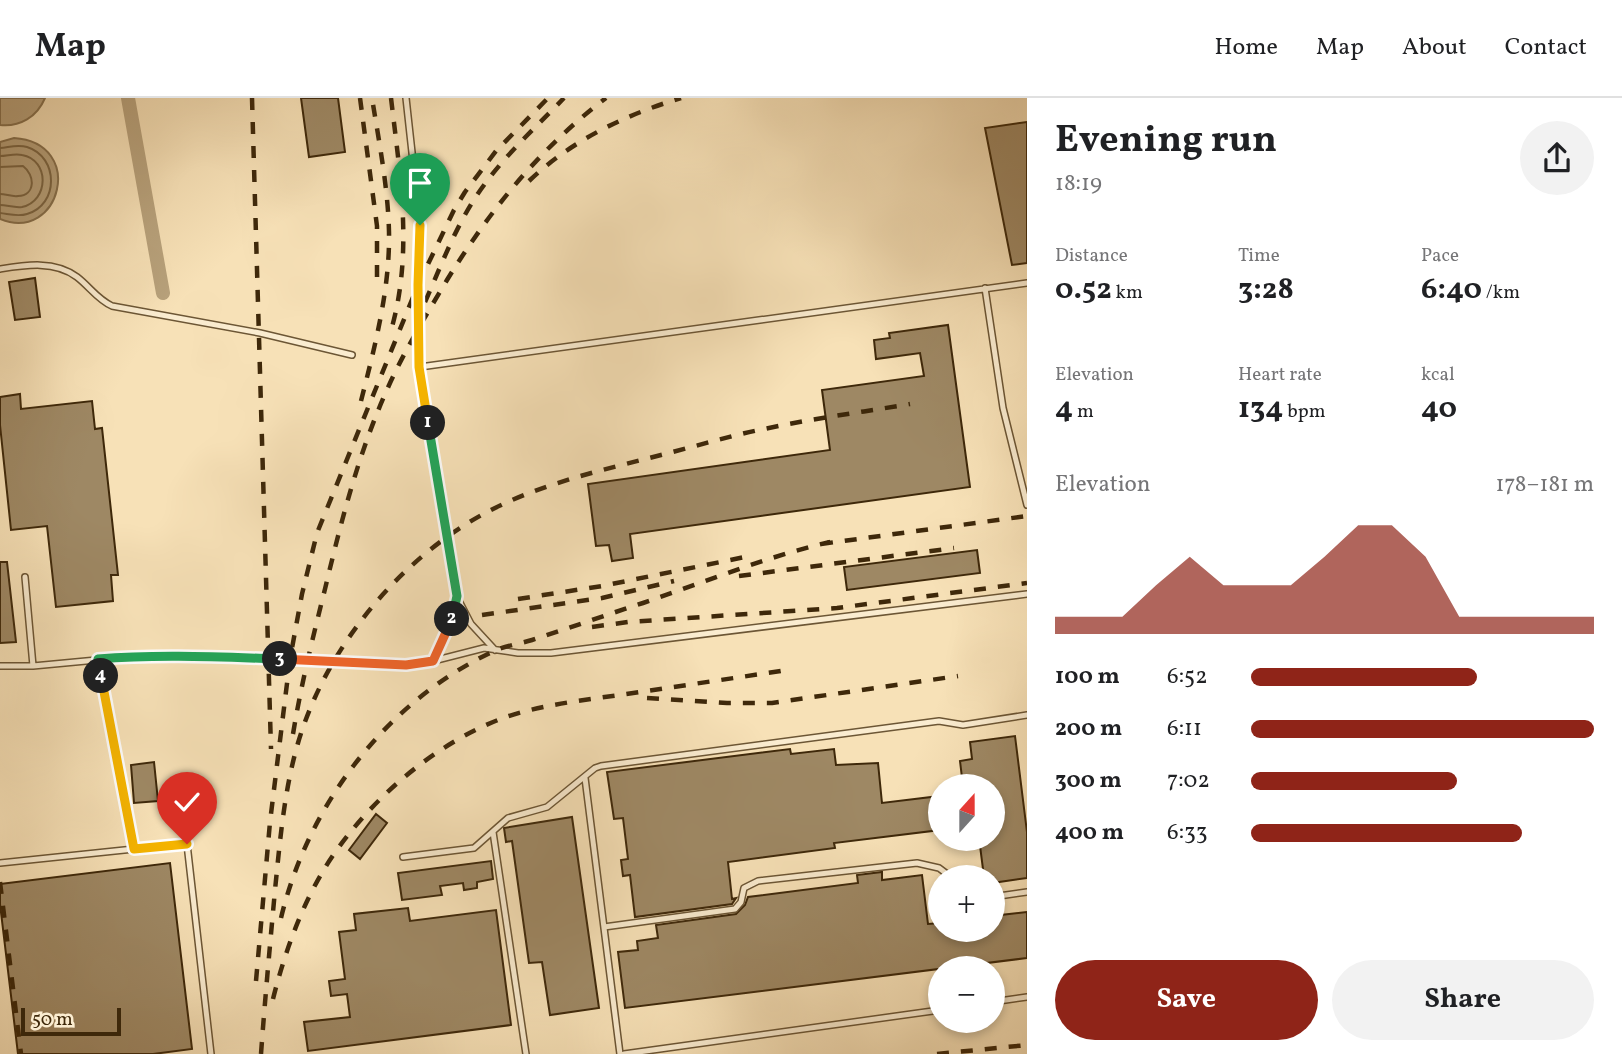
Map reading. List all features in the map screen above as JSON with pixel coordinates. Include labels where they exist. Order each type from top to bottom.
[{"type":"lane","points":[[406,98],[420,225],[419,367],[457,596],[471,624],[495,651]]},
{"type":"lane","points":[[0,269],[50,265],[75,275],[97,297],[112,306],[260,332],[352,355]]},
{"type":"lane","points":[[419,367],[1027,283]]},
{"type":"lane","points":[[985,288],[1003,408],[1027,505]]},
{"type":"lane","points":[[25,578],[33,666]]},
{"type":"lane","points":[[0,666],[33,666],[139,656],[406,665],[477,649],[551,653],[1027,594]]},
{"type":"lane","points":[[433,661],[451,622],[457,596]]},
{"type":"lane","points":[[98,659],[134,849]]},
{"type":"lane","points":[[403,858],[474,848],[514,815],[548,807],[601,766],[939,720],[963,725],[1027,715]]},
{"type":"lane","points":[[585,778],[622,1054],[928,1012]]},
{"type":"lane","points":[[494,832],[526,1054]]},
{"type":"lane","points":[[0,863],[187,844],[211,1054]]},
{"type":"lane","points":[[604,927],[735,909],[741,902],[744,888],[758,881],[918,863],[928,865]]},
{"type":"lane","points":[[1005,895],[1027,892]]},
{"type":"lane","points":[[1005,1001],[1027,998]]},
{"type":"water","points":[[0,98],[45,98],[37,111],[27,119],[0,125]]},
{"type":"water","points":[[14,138],[37,144],[51,156],[57,172],[57,190],[50,206],[38,218],[21,223],[0,219],[0,142]]},
{"type":"building","points":[[301,98],[338,98],[345,152],[309,157]]},
{"type":"building","points":[[1027,122],[1027,263],[1012,265],[985,128]]},
{"type":"building","points":[[35,278],[40,317],[15,320],[9,282]]},
{"type":"building","points":[[948,325],[970,487],[630,534],[633,558],[612,561],[609,545],[596,546],[588,484],[830,450],[822,390],[924,376],[920,353],[876,359],[874,340],[890,338],[889,333]]},
{"type":"building","points":[[20,394],[21,409],[92,401],[95,429],[102,428],[118,575],[111,575],[113,601],[56,607],[47,526],[11,530],[0,425],[0,397]]},
{"type":"building","points":[[977,550],[980,573],[847,590],[844,567]]},
{"type":"building","points":[[0,562],[7,562],[16,642],[0,643]]},
{"type":"building","points":[[1015,736],[1027,832],[1027,878],[1005,881],[1005,865],[982,865],[981,851],[1005,851],[1005,774],[962,774],[960,761],[972,759],[970,742]]},
{"type":"building","points":[[790,749],[791,754],[834,749],[836,765],[878,763],[882,803],[928,797],[928,831],[834,843],[835,848],[728,862],[732,899],[736,898],[732,904],[635,917],[630,875],[623,876],[621,860],[628,859],[623,818],[614,819],[607,772]]},
{"type":"building","points":[[154,762],[158,801],[134,803],[131,765]]},
{"type":"building","points":[[376,814],[387,823],[360,859],[349,850]]},
{"type":"building","points":[[572,817],[599,1008],[550,1015],[542,962],[529,963],[512,841],[506,842],[504,828]]},
{"type":"building","points":[[491,861],[493,879],[477,882],[477,888],[464,890],[463,883],[440,886],[442,895],[402,900],[398,873]]},
{"type":"building","points":[[170,863],[192,1049],[153,1054],[18,1054],[0,904],[0,884]]},
{"type":"building","points":[[882,872],[882,880],[922,875],[928,942],[1005,942],[1005,915],[1027,912],[1027,958],[1005,961],[1005,956],[928,956],[928,970],[625,1008],[618,952],[638,950],[637,941],[658,938],[656,925],[736,914],[745,905],[748,897],[858,883],[857,875]]},
{"type":"building","points":[[408,908],[410,921],[496,910],[511,1025],[308,1051],[304,1022],[350,1017],[347,994],[331,996],[329,981],[345,979],[339,932],[356,930],[354,914]]},
{"type":"waterway","points":[[128,98],[163,293]]},
{"type":"railway","points":[[252,98],[271,749]]},
{"type":"railway","points":[[360,98],[377,226],[377,277]]},
{"type":"railway","points":[[361,401],[381,317],[389,253],[387,198],[372,98]]},
{"type":"railway","points":[[391,98],[403,213],[402,270],[392,327]]},
{"type":"railway","points":[[256,981],[270,822],[290,659],[317,533],[418,285],[454,210],[496,151],[548,98]]},
{"type":"railway","points":[[425,302],[455,234],[477,195],[507,157],[564,98]]},
{"type":"railway","points":[[293,734],[312,643],[351,489],[376,416],[400,363],[463,254],[499,205],[538,159],[606,98]]},
{"type":"railway","points":[[529,181],[563,153],[600,130],[681,98]]},
{"type":"railway","points":[[261,1054],[281,835],[289,779],[298,743],[327,673],[371,608],[397,579],[457,530],[510,501],[552,485],[755,431],[910,404]]},
{"type":"railway","points":[[821,544],[1027,516]]},
{"type":"railway","points":[[281,918],[293,876],[310,836],[357,761],[386,728],[418,699],[454,673],[501,648],[560,631],[759,562],[830,542]]},
{"type":"railway","points":[[739,576],[954,548]]},
{"type":"railway","points":[[518,599],[602,586],[745,557]]},
{"type":"railway","points":[[482,615],[602,598],[674,581]]},
{"type":"railway","points":[[592,627],[628,622],[837,608],[1027,583]]},
{"type":"railway","points":[[273,999],[300,917],[339,846],[379,800],[402,779],[452,743],[506,717],[536,709],[788,670]]},
{"type":"railway","points":[[647,698],[772,703],[958,676]]},
{"type":"railway","points":[[0,882],[21,1054]]},
{"type":"railway","points":[[937,1054],[1027,1045]]},
{"type":"route","points":[[187,844],[134,849],[98,659],[187,656],[420,664],[433,661],[451,622],[457,596],[419,367],[420,225]]}]
